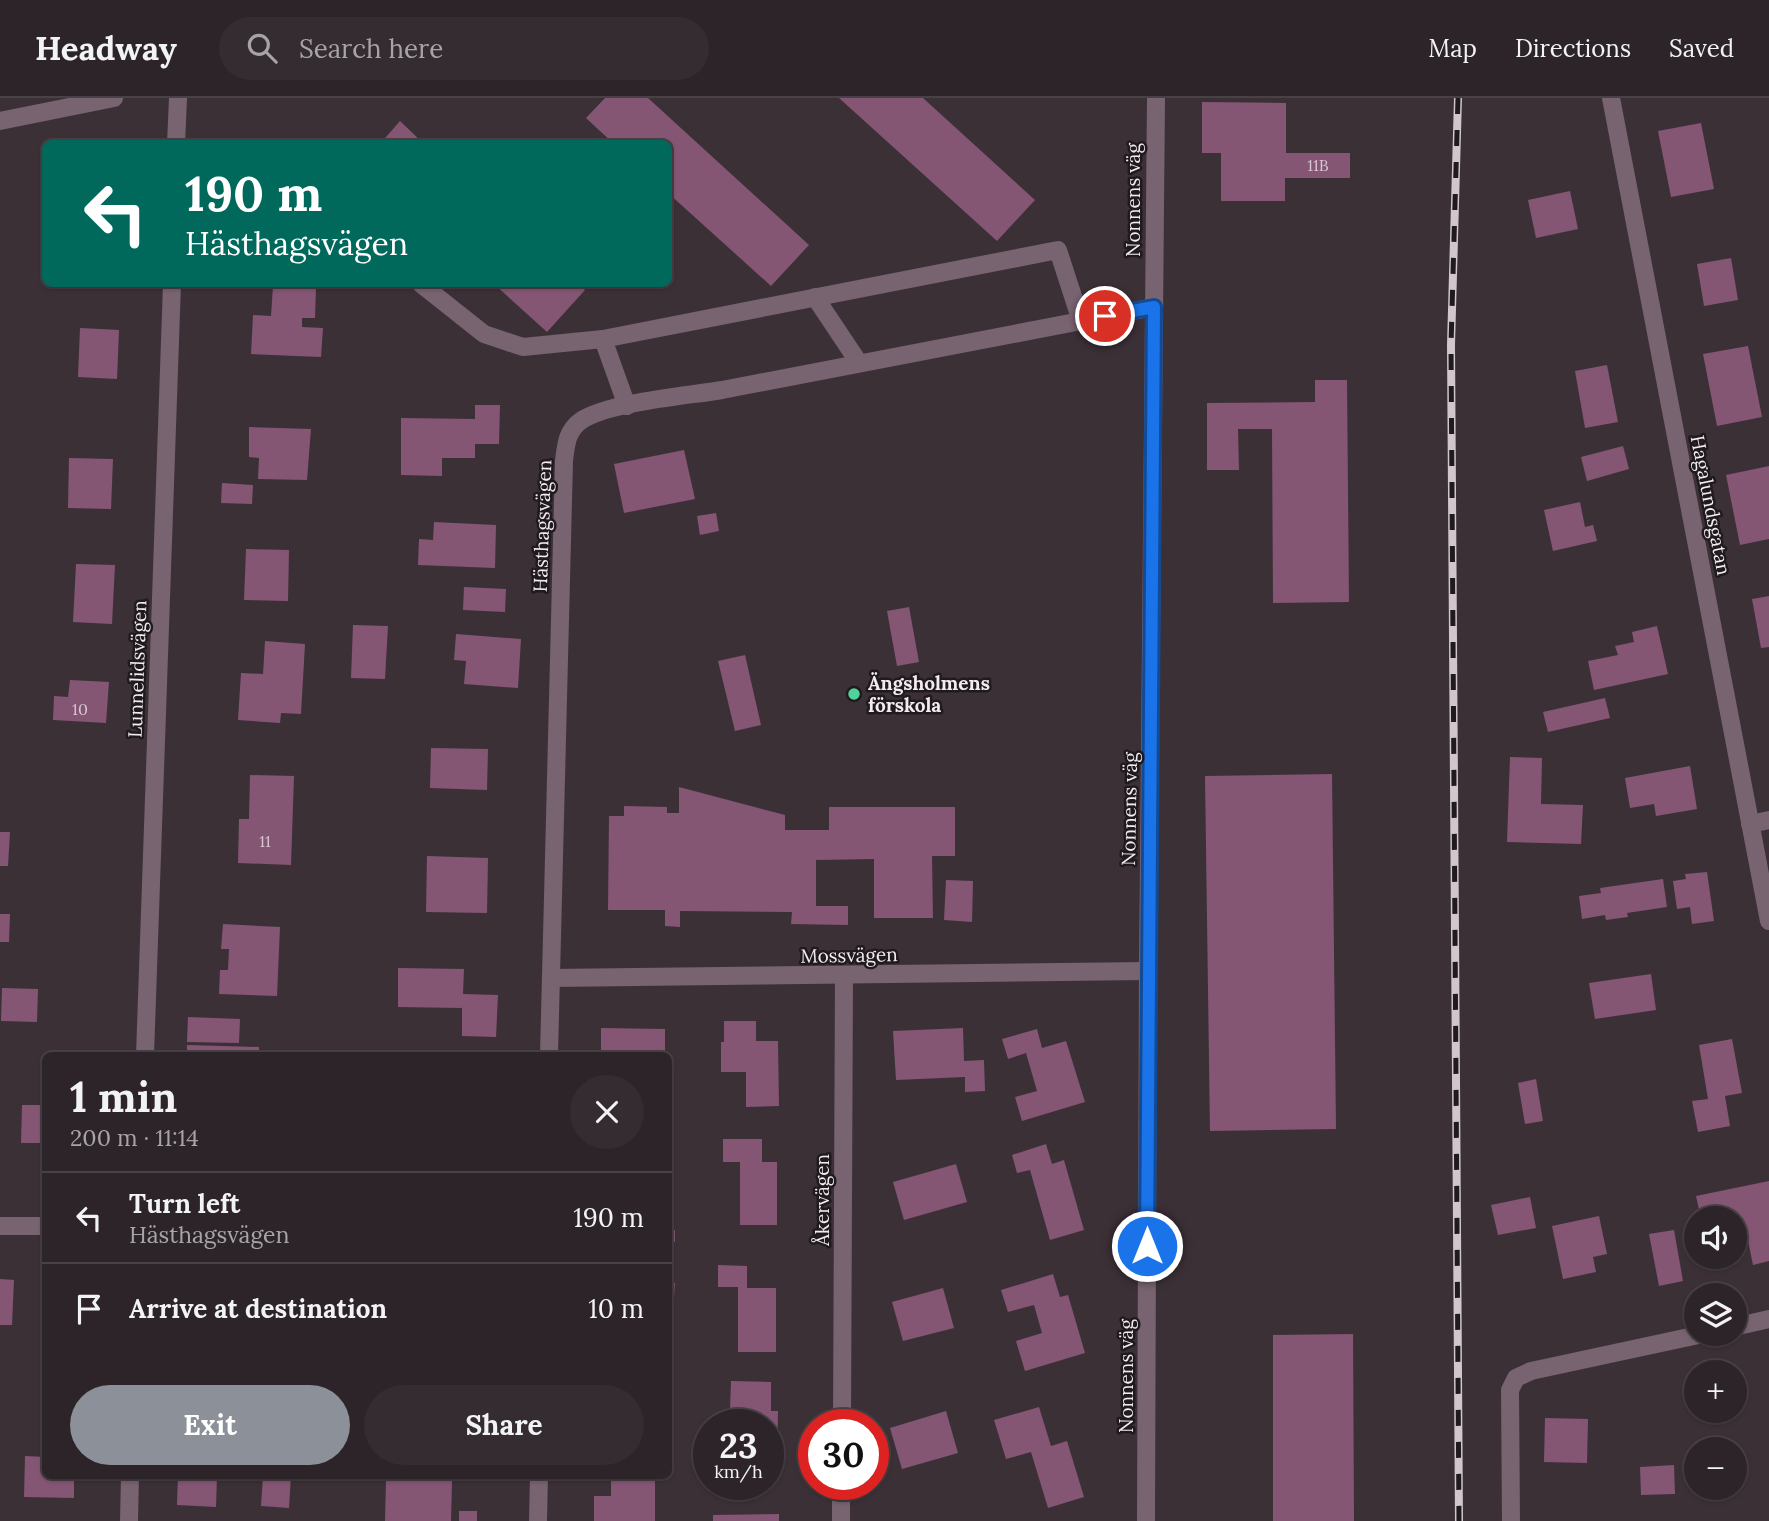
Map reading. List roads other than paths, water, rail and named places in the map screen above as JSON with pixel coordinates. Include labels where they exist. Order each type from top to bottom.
[{"type":"street","points":[[0,121],[114,98]]},
{"type":"street","points":[[176,140],[178,98]]},
{"type":"street","name":"Nonnens väg","points":[[1146,1521],[1156,98]]},
{"type":"street","name":"Hagalundsgatan","points":[[1611,98],[1769,921]]},
{"type":"street","points":[[425,287],[484,334],[523,347],[603,339],[1059,250],[1081,321]]},
{"type":"street","name":"Lunnelidsvägen","points":[[145,1052],[172,287]]},
{"type":"street","points":[[815,298],[859,363]]},
{"type":"street","name":"Hästhagsvägen","points":[[549,1052],[566,440],[571,429],[583,419],[627,405],[1154,307]]},
{"type":"street","points":[[603,339],[627,405]]},
{"type":"street","points":[[1750,824],[1769,820]]},
{"type":"street","name":"Mossvägen","points":[[551,978],[1148,971]]},
{"type":"street","name":"Åkervägen","points":[[842,1409],[844,976]]},
{"type":"street","points":[[0,1226],[42,1226]]},
{"type":"street","points":[[1747,1324],[1769,1319]]},
{"type":"street","points":[[1511,1521],[1510,1390],[1516,1378],[1531,1371],[1684,1338]]},
{"type":"street","points":[[129,1521],[130,1479]]},
{"type":"street","points":[[538,1521],[539,1479]]},
{"type":"street","points":[[841,1500],[841,1521]]},
{"type":"railway","points":[[1458,98],[1451,345],[1459,1521]]},
{"type":"place","name":"Ängsholmens förskola","points":[[854,694]]}]
